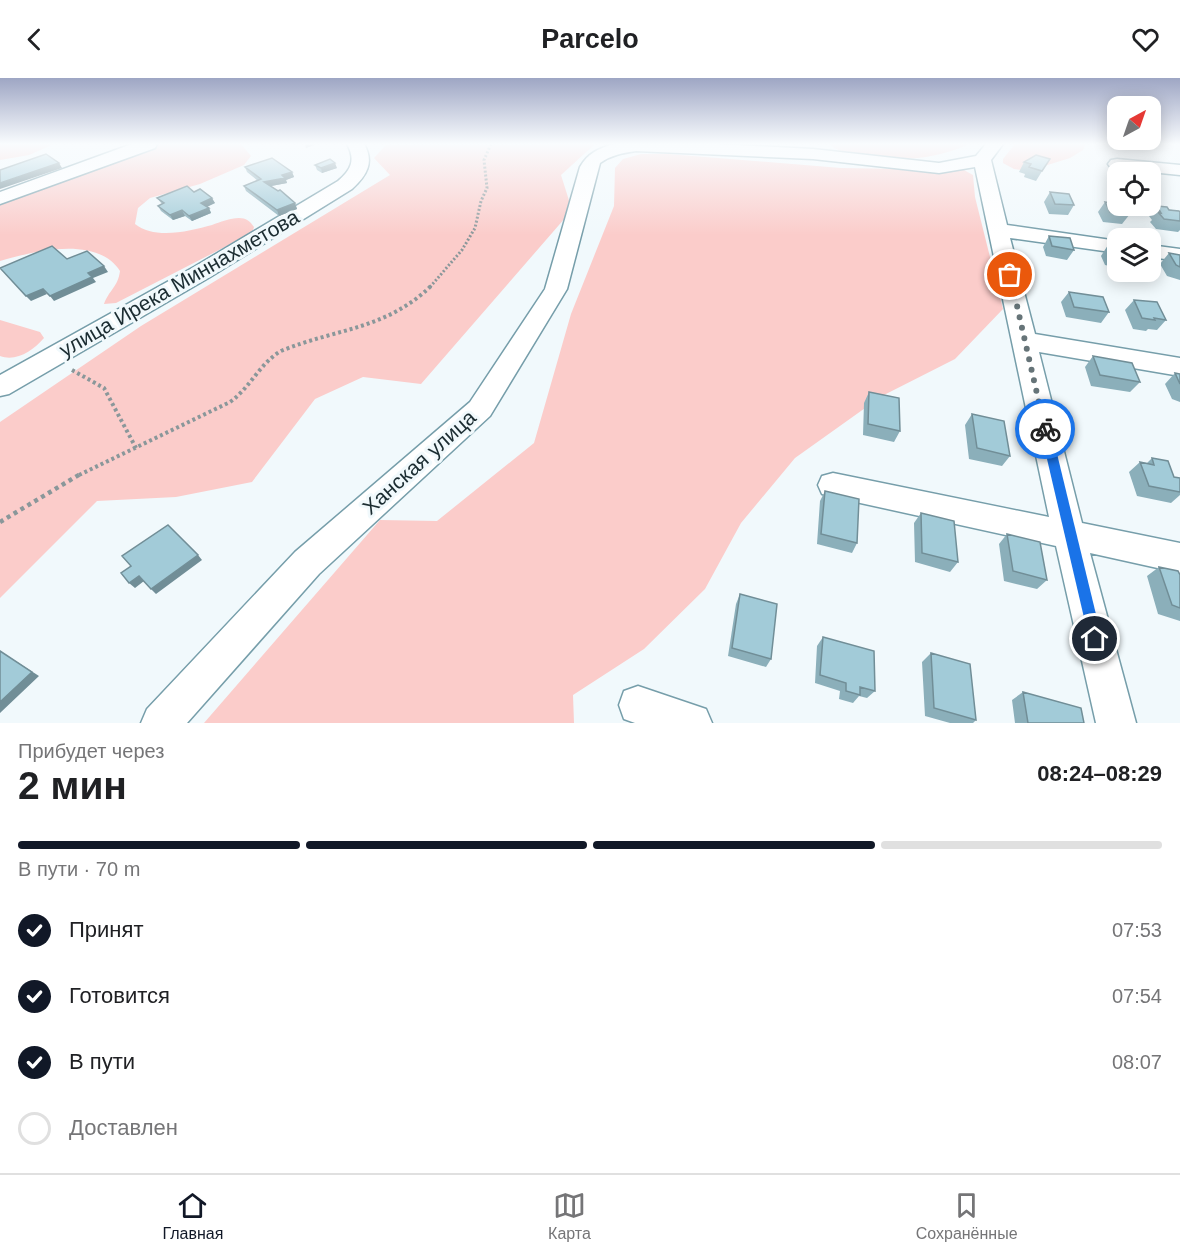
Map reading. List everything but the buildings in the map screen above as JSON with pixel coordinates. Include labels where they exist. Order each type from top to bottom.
[{"type":"street","points":[[0,198],[66,174]]},
{"type":"street","name":"улица Ирека Миннахметова","points":[[0,387],[202,272],[345,185],[357,174]]},
{"type":"street","name":"Ханская улица","points":[[161,723],[307,563],[480,409],[556,289],[589,174]]},
{"type":"street","points":[[992,174],[1000,230],[1069,534],[1116,723]]},
{"type":"street","points":[[1000,230],[1107,245]]},
{"type":"street","points":[[1161,252],[1180,255]]},
{"type":"street","points":[[1026,341],[1180,368]]},
{"type":"street","points":[[833,484],[1180,558]]},
{"type":"street","points":[[638,705],[692,723]]},
{"type":"path","points":[[0,522],[98,465],[233,401],[278,352],[309,339],[345,333],[384,320],[415,301],[452,261],[468,238],[480,216],[478,201],[487,188],[486,174]]},
{"type":"path","points":[[51,358],[104,388],[136,448]]},
{"type":"shaded area","points":[[81,174],[223,174],[200,184],[150,198],[138,208],[135,224],[152,232],[173,233],[241,218],[248,220],[254,227],[252,233],[116,303],[104,304],[120,271],[110,260],[96,253],[81,249],[47,250],[0,261],[0,205]]},
{"type":"shaded area","points":[[562,174],[572,210],[421,384],[363,377],[315,399],[252,482],[176,497],[97,501],[0,598],[0,422],[141,326],[390,175]]},
{"type":"shaded area","points":[[615,174],[971,174],[1003,309],[955,359],[882,396],[795,458],[741,523],[705,589],[644,649],[573,695],[574,723],[204,723],[380,520],[437,521],[534,443],[571,314],[614,206]]},
{"type":"shaded area","points":[[0,320],[40,332],[44,338],[24,354],[12,358],[0,356]]},
{"type":"way so far","points":[[1010,275],[1045,429]]},
{"type":"route","points":[[1045,429],[1095,639]]}]
